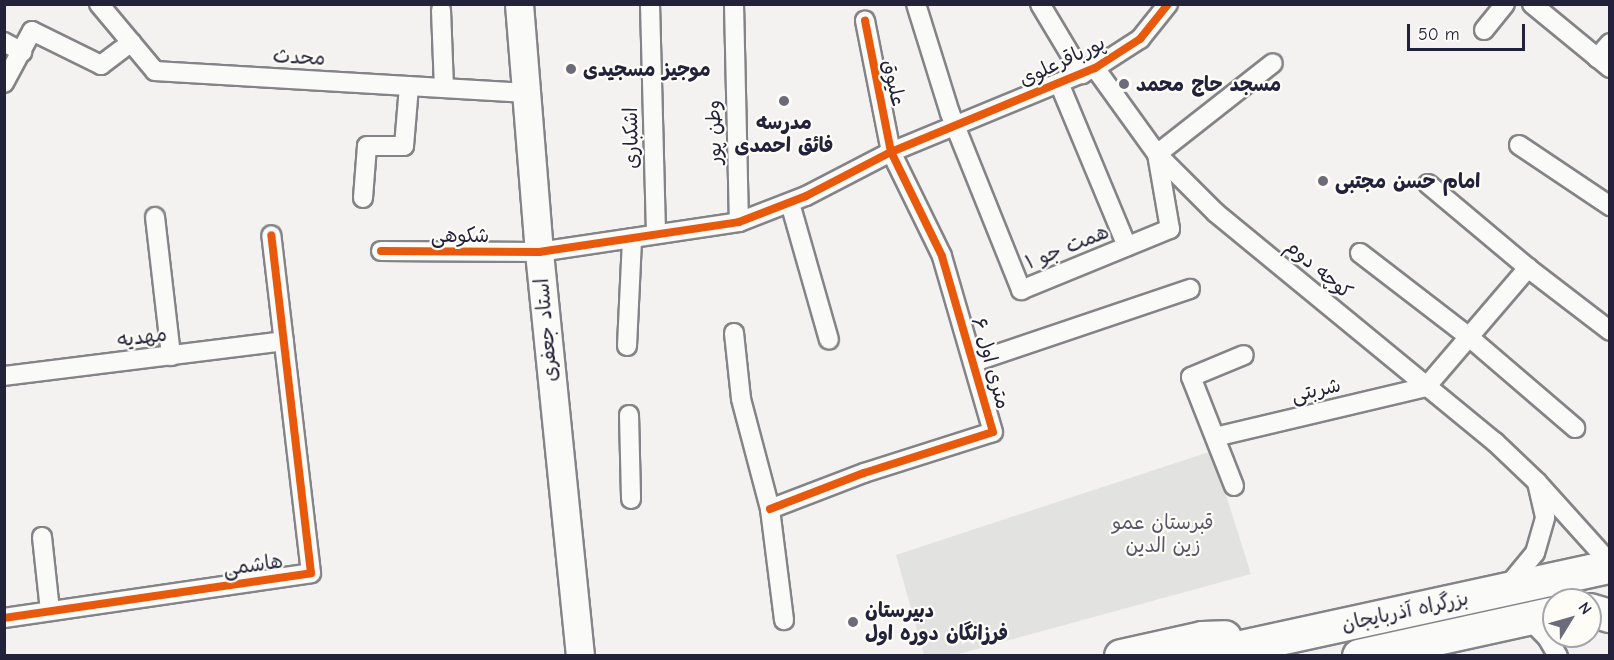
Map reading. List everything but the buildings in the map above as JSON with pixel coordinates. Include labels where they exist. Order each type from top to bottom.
[{"type":"highway","name":"بزرگراه آذربایجان","points":[[1202,656],[1610,565]]},
{"type":"highway","name":"بزرگراه آذربایجان","points":[[1359,656],[1541,616]]},
{"type":"highway","points":[[1121,656],[1202,638],[1295,635]]},
{"type":"main road","name":"استاد جعفری","points":[[519,4],[539,252],[580,656]]},
{"type":"street","name":"محدث","points":[[99,4],[155,71],[526,93]]},
{"type":"street","name":"اشکباری","points":[[650,4],[656,234]]},
{"type":"street","points":[[916,4],[952,120]]},
{"type":"street","name":"کوچه دوم","points":[[1040,4],[1088,71],[1158,154],[1216,213],[1495,442],[1537,482],[1610,565]]},
{"type":"street","name":"پورباقرعلوی","points":[[739,222],[790,202],[952,120],[1088,71],[1140,39],[1168,4]]},
{"type":"street","points":[[1484,30],[1505,4]]},
{"type":"street","points":[[1532,4],[1604,63],[1610,43]]},
{"type":"street","name":"وطن پور","points":[[738,6],[739,222]]},
{"type":"street","points":[[441,10],[444,88]]},
{"type":"street","name":"علیوق","points":[[865,21],[891,152]]},
{"type":"street","points":[[4,83],[32,31],[101,65],[131,42]]},
{"type":"street","points":[[4,42],[22,52]]},
{"type":"street","points":[[1158,154],[1273,63]]},
{"type":"street","points":[[1059,82],[1127,246]]},
{"type":"street","points":[[363,198],[367,146],[405,147],[409,86]]},
{"type":"street","name":"همت جو ۱","points":[[952,120],[1021,290],[1170,229],[1158,154]]},
{"type":"street","points":[[1519,145],[1610,206]]},
{"type":"street","name":"۶ متری اول","points":[[770,509],[864,473],[993,432],[942,256],[891,152]]},
{"type":"street","points":[[1428,184],[1528,268],[1610,331]]},
{"type":"street","points":[[790,202],[829,340]]},
{"type":"street","points":[[155,217],[171,356]]},
{"type":"street","name":"شکوهی","points":[[381,251],[539,252],[739,222]]},
{"type":"street","points":[[271,235],[284,341]]},
{"type":"street","points":[[627,346],[632,238]]},
{"type":"street","points":[[1360,253],[1469,337],[1575,428]]},
{"type":"street","points":[[1426,387],[1528,268]]},
{"type":"street","points":[[974,362],[1190,289]]},
{"type":"street","points":[[734,333],[741,399],[770,509],[784,620]]},
{"type":"street","name":"مهدیه","points":[[4,376],[284,341]]},
{"type":"street","name":"هاشمی","points":[[4,618],[311,573],[284,341]]},
{"type":"street","points":[[1234,486],[1191,377],[1244,355]]},
{"type":"street","name":"شربتی","points":[[1215,437],[1426,387]]},
{"type":"street","points":[[629,415],[631,499]]},
{"type":"street","points":[[1505,589],[1535,553],[1545,517],[1537,482]]},
{"type":"street","points":[[42,537],[50,611]]},
{"type":"street","points":[[1541,616],[1548,639],[1558,656]]},
{"type":"green space","name":"قبرستان عمو زین الدین","points":[[1212,451],[1251,574],[955,655],[924,655],[896,555]]},
{"type":"cycle path","points":[[381,251],[539,252],[739,222],[806,196],[891,152],[1095,68],[1140,39],[1168,4]]},
{"type":"cycle path","points":[[770,509],[864,473],[993,432],[942,256],[891,152],[865,21]]},
{"type":"cycle path","points":[[4,618],[311,573],[271,235]]},
{"type":"place","name":"موجیز مسجیدی","points":[[571,69]]},
{"type":"place","name":"مسجد حاج محمد","points":[[1124,84]]},
{"type":"place","name":"مدرسه فائق احمدی","points":[[784,101]]},
{"type":"place","name":"امام حسن مجتبی","points":[[1323,181]]},
{"type":"place","name":"دبیرستان فرزانگان دوره اول","points":[[853,622]]}]
